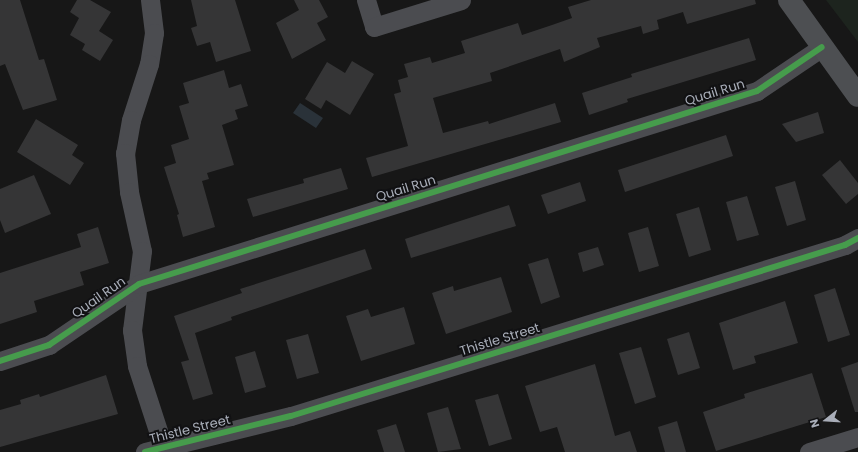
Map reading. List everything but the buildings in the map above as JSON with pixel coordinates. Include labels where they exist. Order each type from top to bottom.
[{"type":"main road","points":[[789,0],[858,96]]},
{"type":"street","points":[[150,0],[154,33],[149,64],[130,120],[125,153],[129,192],[142,251],[132,330],[137,366],[164,449]]},
{"type":"street","points":[[366,0],[374,27],[461,0]]},
{"type":"street","name":"Quail Run","points":[[0,361],[49,345],[139,284],[757,91],[822,47]]},
{"type":"street","name":"Thistle Street","points":[[145,452],[164,449],[292,416],[837,248],[858,238]]},
{"type":"street","points":[[809,452],[858,436]]},
{"type":"shaded area","points":[[826,0],[858,0],[858,42]]},
{"type":"shaded area","points":[[300,103],[323,118],[316,128],[293,113]]},
{"type":"cycle path","points":[[0,361],[49,345],[139,284],[757,91],[822,47]]},
{"type":"cycle path","points":[[145,452],[291,416],[845,245],[858,238]]}]
